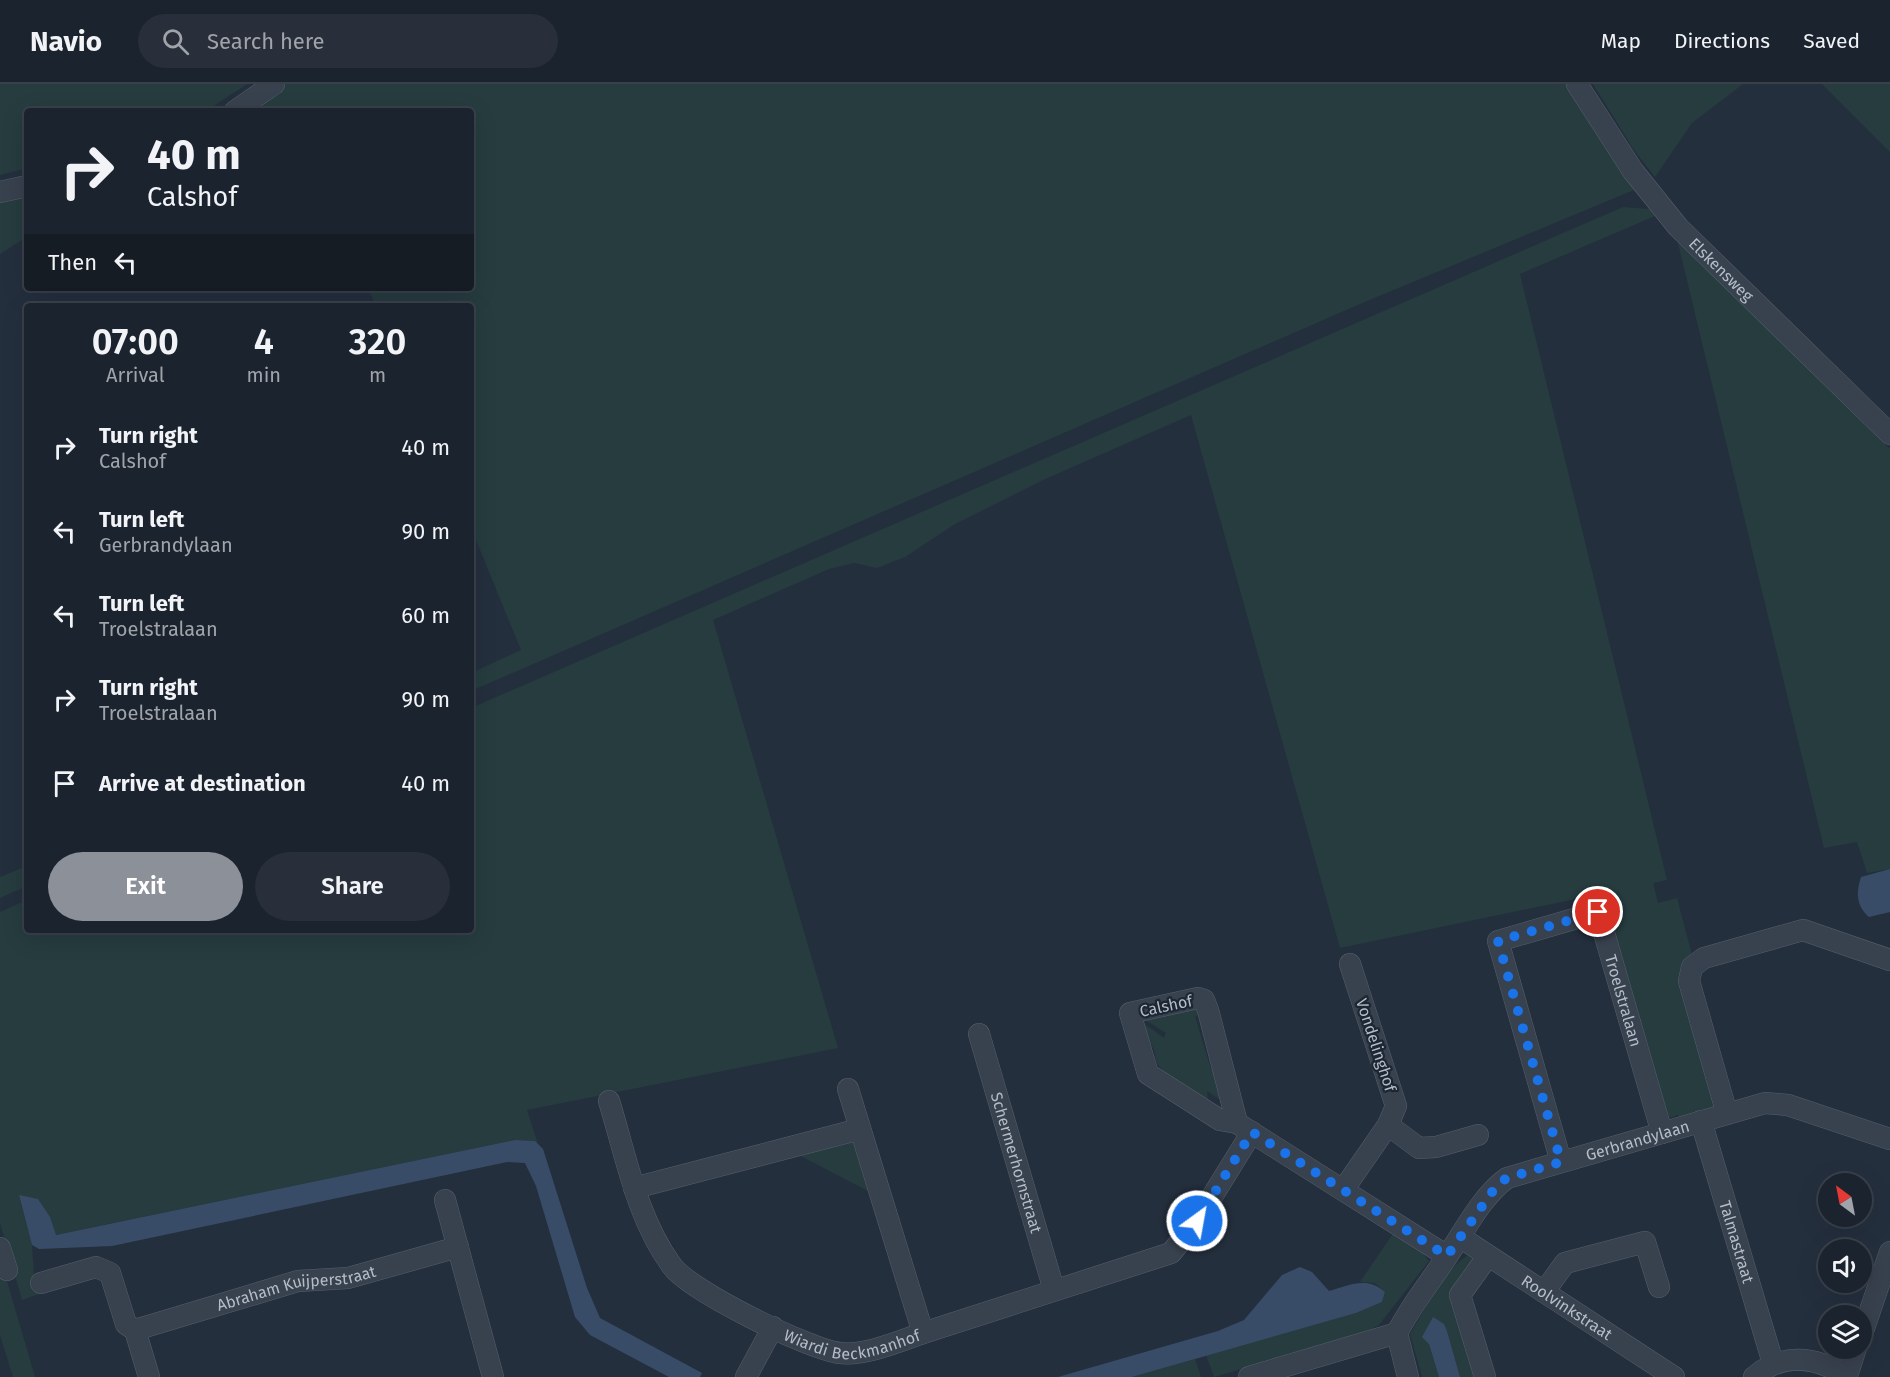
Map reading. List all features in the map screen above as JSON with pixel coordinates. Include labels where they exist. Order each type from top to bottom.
[{"type":"street","points":[[239,108],[274,84]]},
{"type":"street","name":"Elskensweg","points":[[1577,84],[1633,171],[1678,226],[1890,434]]},
{"type":"street","points":[[0,192],[24,187]]},
{"type":"street","name":"Troelstralaan","points":[[1561,1162],[1498,941],[1598,912],[1662,1133]]},
{"type":"street","points":[[1727,1114],[1689,981],[1692,967],[1704,958],[1803,930],[1890,960]]},
{"type":"street","name":"Vondelinghof","points":[[1343,1190],[1388,1125],[1396,1106],[1350,964]]},
{"type":"street","name":"Calshof","points":[[1244,1128],[1204,1000],[1198,998],[1130,1013],[1148,1074],[1220,1120],[1244,1128],[1447,1256]]},
{"type":"street","name":"Schermerhornstraat","points":[[979,1034],[1054,1290]]},
{"type":"street","name":"Wiardi Beckmanhof","points":[[609,1101],[633,1188],[672,1267],[695,1287],[773,1327],[801,1341],[841,1353],[884,1347],[923,1332],[848,1089]]},
{"type":"street","name":"Gerbrandylaan","points":[[1397,1333],[1405,1316],[1460,1237],[1497,1185],[1507,1178],[1765,1103],[1788,1105],[1890,1139]]},
{"type":"street","name":"Talmastraat","points":[[1701,1121],[1773,1363]]},
{"type":"street","points":[[1388,1125],[1419,1148],[1436,1147],[1478,1135]]},
{"type":"street","points":[[923,1332],[1171,1253],[1197,1221],[1244,1128]]},
{"type":"street","points":[[633,1188],[860,1129]]},
{"type":"street","points":[[445,1200],[493,1377]]},
{"type":"street","name":"Roolvinkstraat","points":[[1460,1237],[1674,1377]]},
{"type":"street","points":[[1544,1292],[1565,1263],[1645,1242],[1659,1287]]},
{"type":"street","name":"Abraham Kuijperstraat","points":[[135,1330],[298,1281],[348,1278],[458,1247]]},
{"type":"street","points":[[0,1248],[7,1270]]},
{"type":"street","points":[[1872,1305],[1890,1252]]},
{"type":"street","points":[[1485,1377],[1460,1296],[1488,1257]]},
{"type":"street","points":[[41,1283],[96,1267],[110,1273],[126,1324],[135,1330],[149,1377]]},
{"type":"street","points":[[746,1377],[773,1327]]},
{"type":"street","points":[[1249,1377],[1307,1369],[1397,1333],[1408,1377]]},
{"type":"street","points":[[1754,1377],[1773,1363],[1803,1359],[1826,1364],[1847,1377],[1853,1359]]},
{"type":"green space","points":[[0,84],[247,84],[211,108],[24,108],[24,169],[0,175]]},
{"type":"green space","points":[[286,84],[1566,84],[1634,190],[1360,304],[474,690],[474,672],[521,650],[474,535],[474,303],[375,303],[369,291],[474,291],[474,108],[250,108]]},
{"type":"green space","points":[[1593,84],[1743,84],[1692,123],[1655,177],[1634,150]]},
{"type":"green space","points":[[1822,84],[1890,84],[1890,152]]},
{"type":"green space","points":[[24,196],[24,239],[0,254],[0,202]]},
{"type":"green space","points":[[1623,207],[1649,209],[1655,216],[1520,274],[1667,880],[1653,883],[1658,903],[1677,898],[1731,1104],[1679,1119],[1678,1115],[1667,1119],[1600,894],[1340,948],[1191,415],[1043,480],[955,524],[905,557],[877,568],[854,563],[829,569],[713,620],[838,1048],[527,1110],[538,1144],[535,1141],[515,1140],[55,1235],[50,1217],[19,1196],[32,1245],[34,1275],[39,1294],[22,1300],[0,1223],[0,912],[24,901],[24,933],[474,933],[474,707]]},
{"type":"green space","points":[[1677,239],[1890,449],[1890,869],[1867,873],[1857,842],[1824,848]]},
{"type":"green space","points":[[24,867],[24,887],[0,898],[0,877]]},
{"type":"green space","points":[[1193,1006],[1200,1015],[1195,1016],[1211,1069],[1217,1072],[1225,1103],[1207,1091],[1208,1100],[1169,1077],[1158,1064],[1153,1048],[1142,1031],[1139,1020],[1164,1038],[1166,1033],[1144,1019]]},
{"type":"green space","points":[[852,1137],[868,1191],[793,1152]]},
{"type":"green space","points":[[1394,1232],[1421,1251],[1429,1261],[1379,1325],[1364,1333],[1214,1377],[1206,1355],[1356,1313],[1382,1302],[1385,1292],[1375,1283],[1360,1282]]},
{"type":"green space","points":[[1469,1255],[1478,1260],[1450,1300],[1474,1377],[1460,1377],[1447,1331],[1429,1344],[1439,1377],[1422,1377],[1410,1334],[1444,1279],[1460,1261]]},
{"type":"green space","points":[[0,1257],[35,1377],[13,1377],[0,1335]]},
{"type":"green space","points":[[1195,1359],[1201,1377],[1132,1377]]},
{"type":"water","points":[[1890,869],[1890,912],[1869,917],[1858,898],[1861,877]]},
{"type":"water","points":[[515,1140],[535,1141],[543,1149],[587,1288],[600,1318],[702,1373],[700,1377],[669,1377],[590,1335],[575,1317],[536,1186],[525,1163],[507,1162],[112,1246],[39,1249],[32,1245],[19,1195],[38,1199],[50,1217],[56,1235]]},
{"type":"water","points":[[1300,1267],[1312,1272],[1329,1291],[1351,1284],[1372,1284],[1385,1292],[1382,1302],[1356,1313],[1132,1377],[1058,1377],[1218,1331],[1244,1320],[1282,1275]]},
{"type":"water","points":[[1433,1317],[1444,1324],[1460,1377],[1439,1377],[1429,1344],[1422,1337]]},
{"type":"route","points":[[1197,1221],[1252,1132],[1447,1256],[1497,1185],[1507,1178],[1561,1162],[1498,941],[1598,912]]}]
